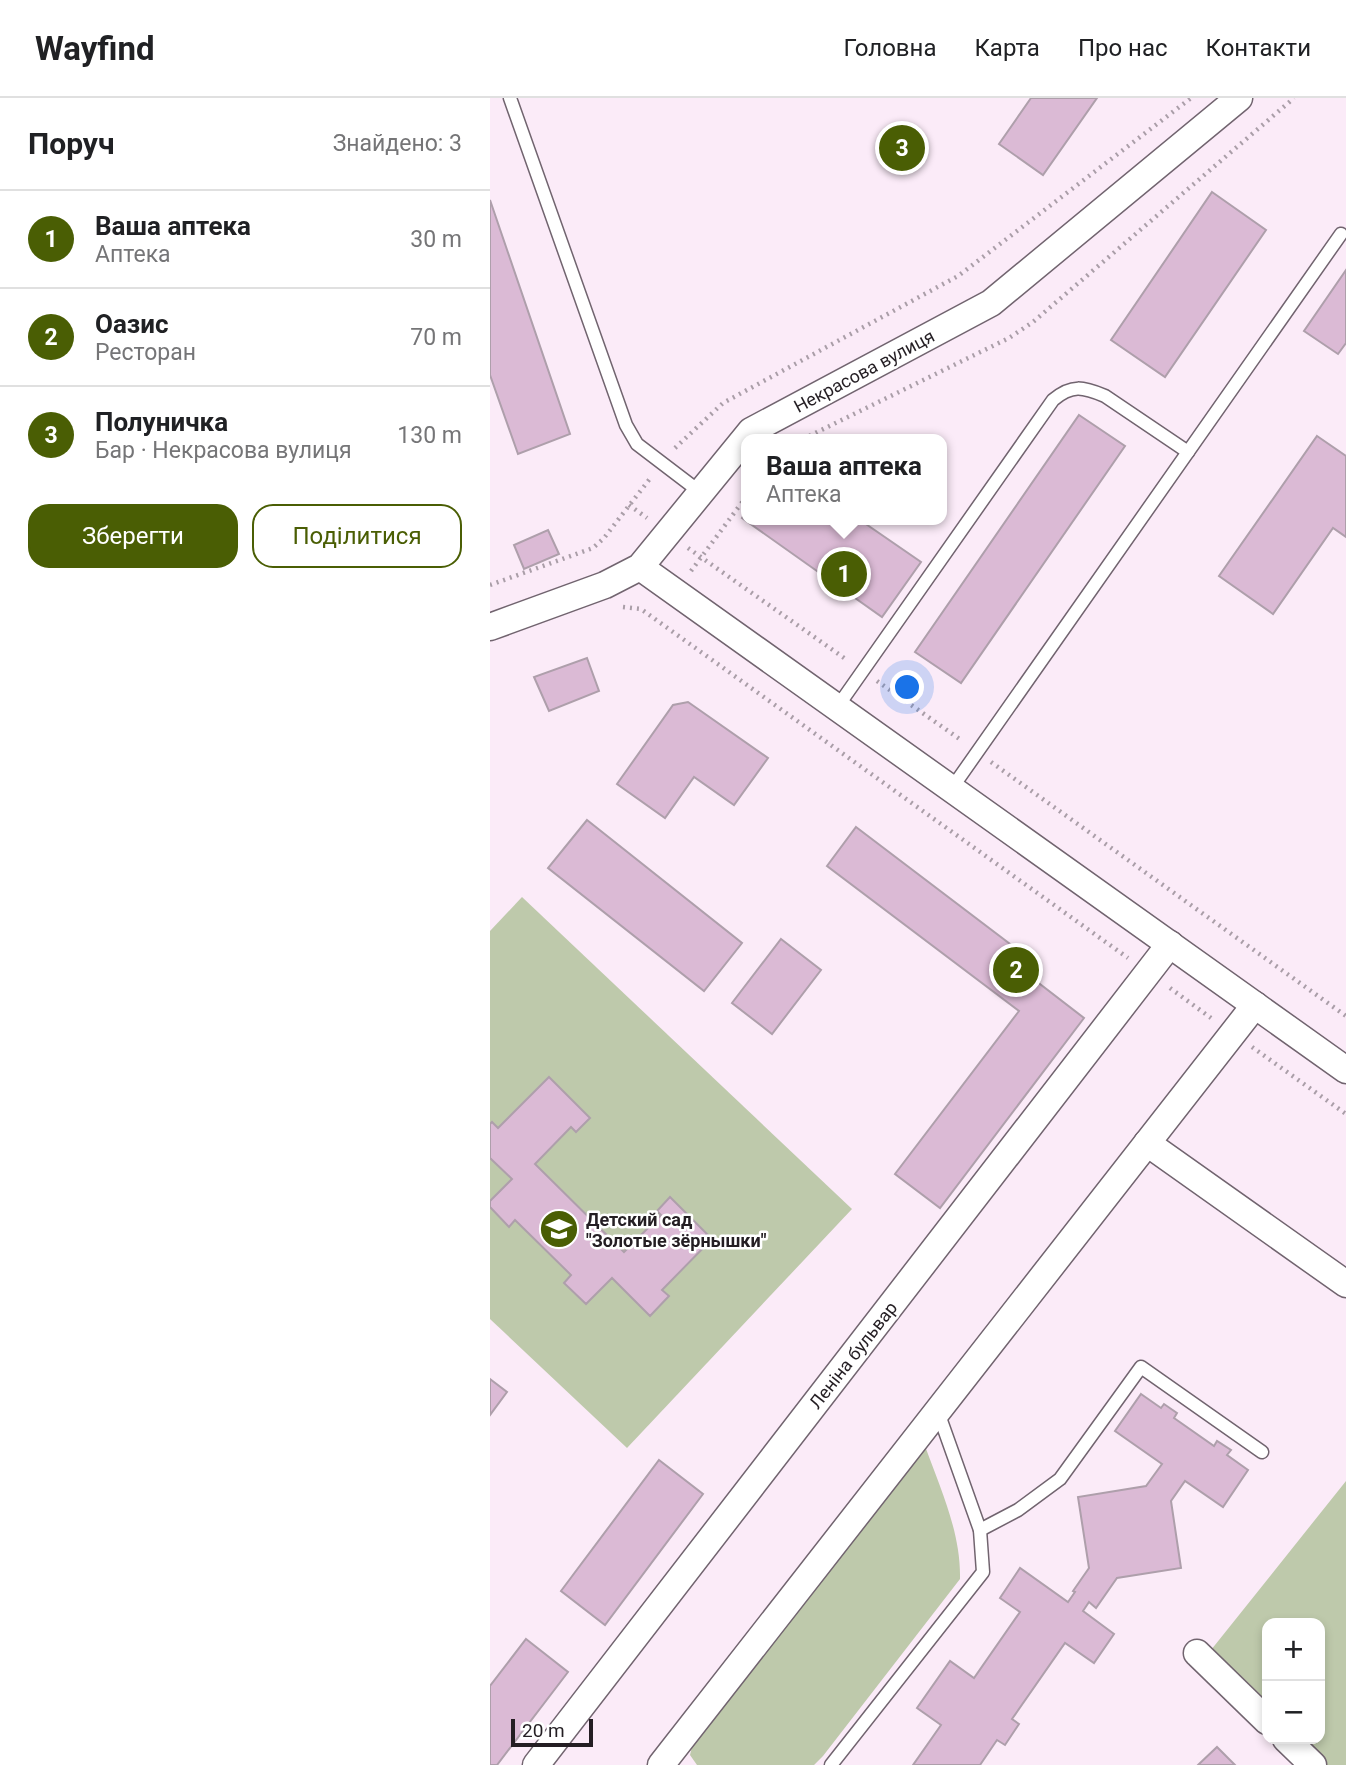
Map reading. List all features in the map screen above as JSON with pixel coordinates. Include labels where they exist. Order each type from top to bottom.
[{"type":"street","name":"Некрасова вулиця","points":[[748,434],[991,303],[1239,98]]},
{"type":"street","name":"Некрасова вулиця","points":[[490,627],[605,584],[640,567],[741,443]]},
{"type":"street","points":[[640,567],[1346,1069]]},
{"type":"street","name":"Леніна бульвар","points":[[536,1765],[1170,944]]},
{"type":"street","points":[[661,1765],[1255,1005]]},
{"type":"street","points":[[1147,1143],[1346,1284]]},
{"type":"street","points":[[1197,1653],[1262,1716]]},
{"type":"street","points":[[1291,1744],[1313,1765]]},
{"type":"lane","points":[[510,98],[626,425],[637,444],[700,492]]},
{"type":"lane","points":[[951,788],[1341,234]]},
{"type":"lane","points":[[838,706],[1053,400],[1063,392],[1074,388],[1105,396],[1188,452]]},
{"type":"lane","points":[[980,1530],[1018,1510],[1059,1479],[1141,1367],[1262,1452]]},
{"type":"lane","points":[[831,1765],[983,1572],[980,1530],[938,1411]]},
{"type":"path","points":[[672,450],[723,403],[958,276],[1191,98]]},
{"type":"path","points":[[490,585],[593,548],[604,538],[655,472]]},
{"type":"path","points":[[702,557],[741,504]]},
{"type":"path","points":[[622,607],[640,609],[1131,960]]},
{"type":"path","points":[[1165,984],[1221,1025]]},
{"type":"path","points":[[1244,1041],[1346,1114]]},
{"type":"green space","points":[[522,897],[852,1209],[627,1448],[490,1319],[490,931]]},
{"type":"green space","points":[[925,1446],[954,1528],[960,1579],[814,1765],[697,1765],[690,1755],[693,1743]]},
{"type":"green space","points":[[1346,1481],[1346,1765],[1327,1765],[1305,1744],[1325,1744],[1325,1618],[1262,1618],[1262,1701],[1211,1650]]},
{"type":"building","points":[[1031,98],[1097,98],[1043,175],[999,144]]},
{"type":"building","points":[[1212,192],[1266,230],[1165,377],[1111,340]]},
{"type":"building","points":[[490,200],[570,434],[518,454],[490,375]]},
{"type":"building","points":[[1346,270],[1346,343],[1338,354],[1304,331]]},
{"type":"building","points":[[1079,415],[1125,446],[961,683],[915,652]]},
{"type":"building","points":[[1317,436],[1346,456],[1346,537],[1333,528],[1273,614],[1219,576]]},
{"type":"building","points":[[752,525],[867,525],[921,562],[882,617]]},
{"type":"building","points":[[548,530],[559,554],[524,569],[514,545]]},
{"type":"building","points":[[587,658],[599,691],[549,711],[534,677]]},
{"type":"building","points":[[688,702],[768,758],[734,805],[694,777],[665,818],[617,784],[673,705]]},
{"type":"building","points":[[587,820],[742,943],[704,991],[548,868]]},
{"type":"building","points":[[856,827],[1035,963],[1027,974],[1084,1018],[940,1208],[895,1174],[1019,1011],[827,866]]},
{"type":"building","points":[[781,939],[821,970],[772,1034],[732,1003]]},
{"type":"building","points":[[549,1077],[590,1118],[576,1132],[571,1127],[535,1164],[624,1252],[661,1215],[657,1211],[670,1197],[712,1239],[662,1290],[669,1296],[650,1316],[612,1278],[586,1304],[564,1283],[571,1275],[515,1220],[509,1227],[490,1207],[490,1201],[512,1179],[490,1158],[490,1124],[492,1122],[498,1128]]},
{"type":"building","points":[[490,1379],[507,1392],[490,1415]]},
{"type":"building","points":[[1141,1394],[1161,1408],[1164,1404],[1177,1413],[1174,1418],[1214,1446],[1217,1441],[1231,1450],[1227,1455],[1248,1470],[1223,1507],[1185,1481],[1171,1501],[1181,1568],[1117,1578],[1096,1608],[1089,1602],[1083,1611],[1114,1634],[1094,1663],[1065,1643],[1012,1719],[1019,1724],[1005,1745],[997,1740],[980,1765],[913,1765],[941,1725],[917,1708],[950,1661],[974,1678],[1020,1612],[1000,1598],[1020,1568],[1068,1602],[1075,1592],[1073,1591],[1089,1568],[1078,1497],[1146,1486],[1162,1464],[1115,1431]]},
{"type":"building","points":[[659,1460],[703,1494],[605,1625],[561,1591]]},
{"type":"building","points":[[526,1639],[568,1672],[497,1765],[490,1765],[490,1686]]},
{"type":"building","points":[[1217,1747],[1235,1765],[1198,1765]]},
{"type":"place","name":"Полуничка","points":[[902,148]]},
{"type":"place","name":"Ваша аптека","points":[[844,574]]},
{"type":"place","name":"Оазис","points":[[1016,970]]},
{"type":"place","name":"Детский сад \"Золотые зёрнышки\"","points":[[559,1229]]}]
